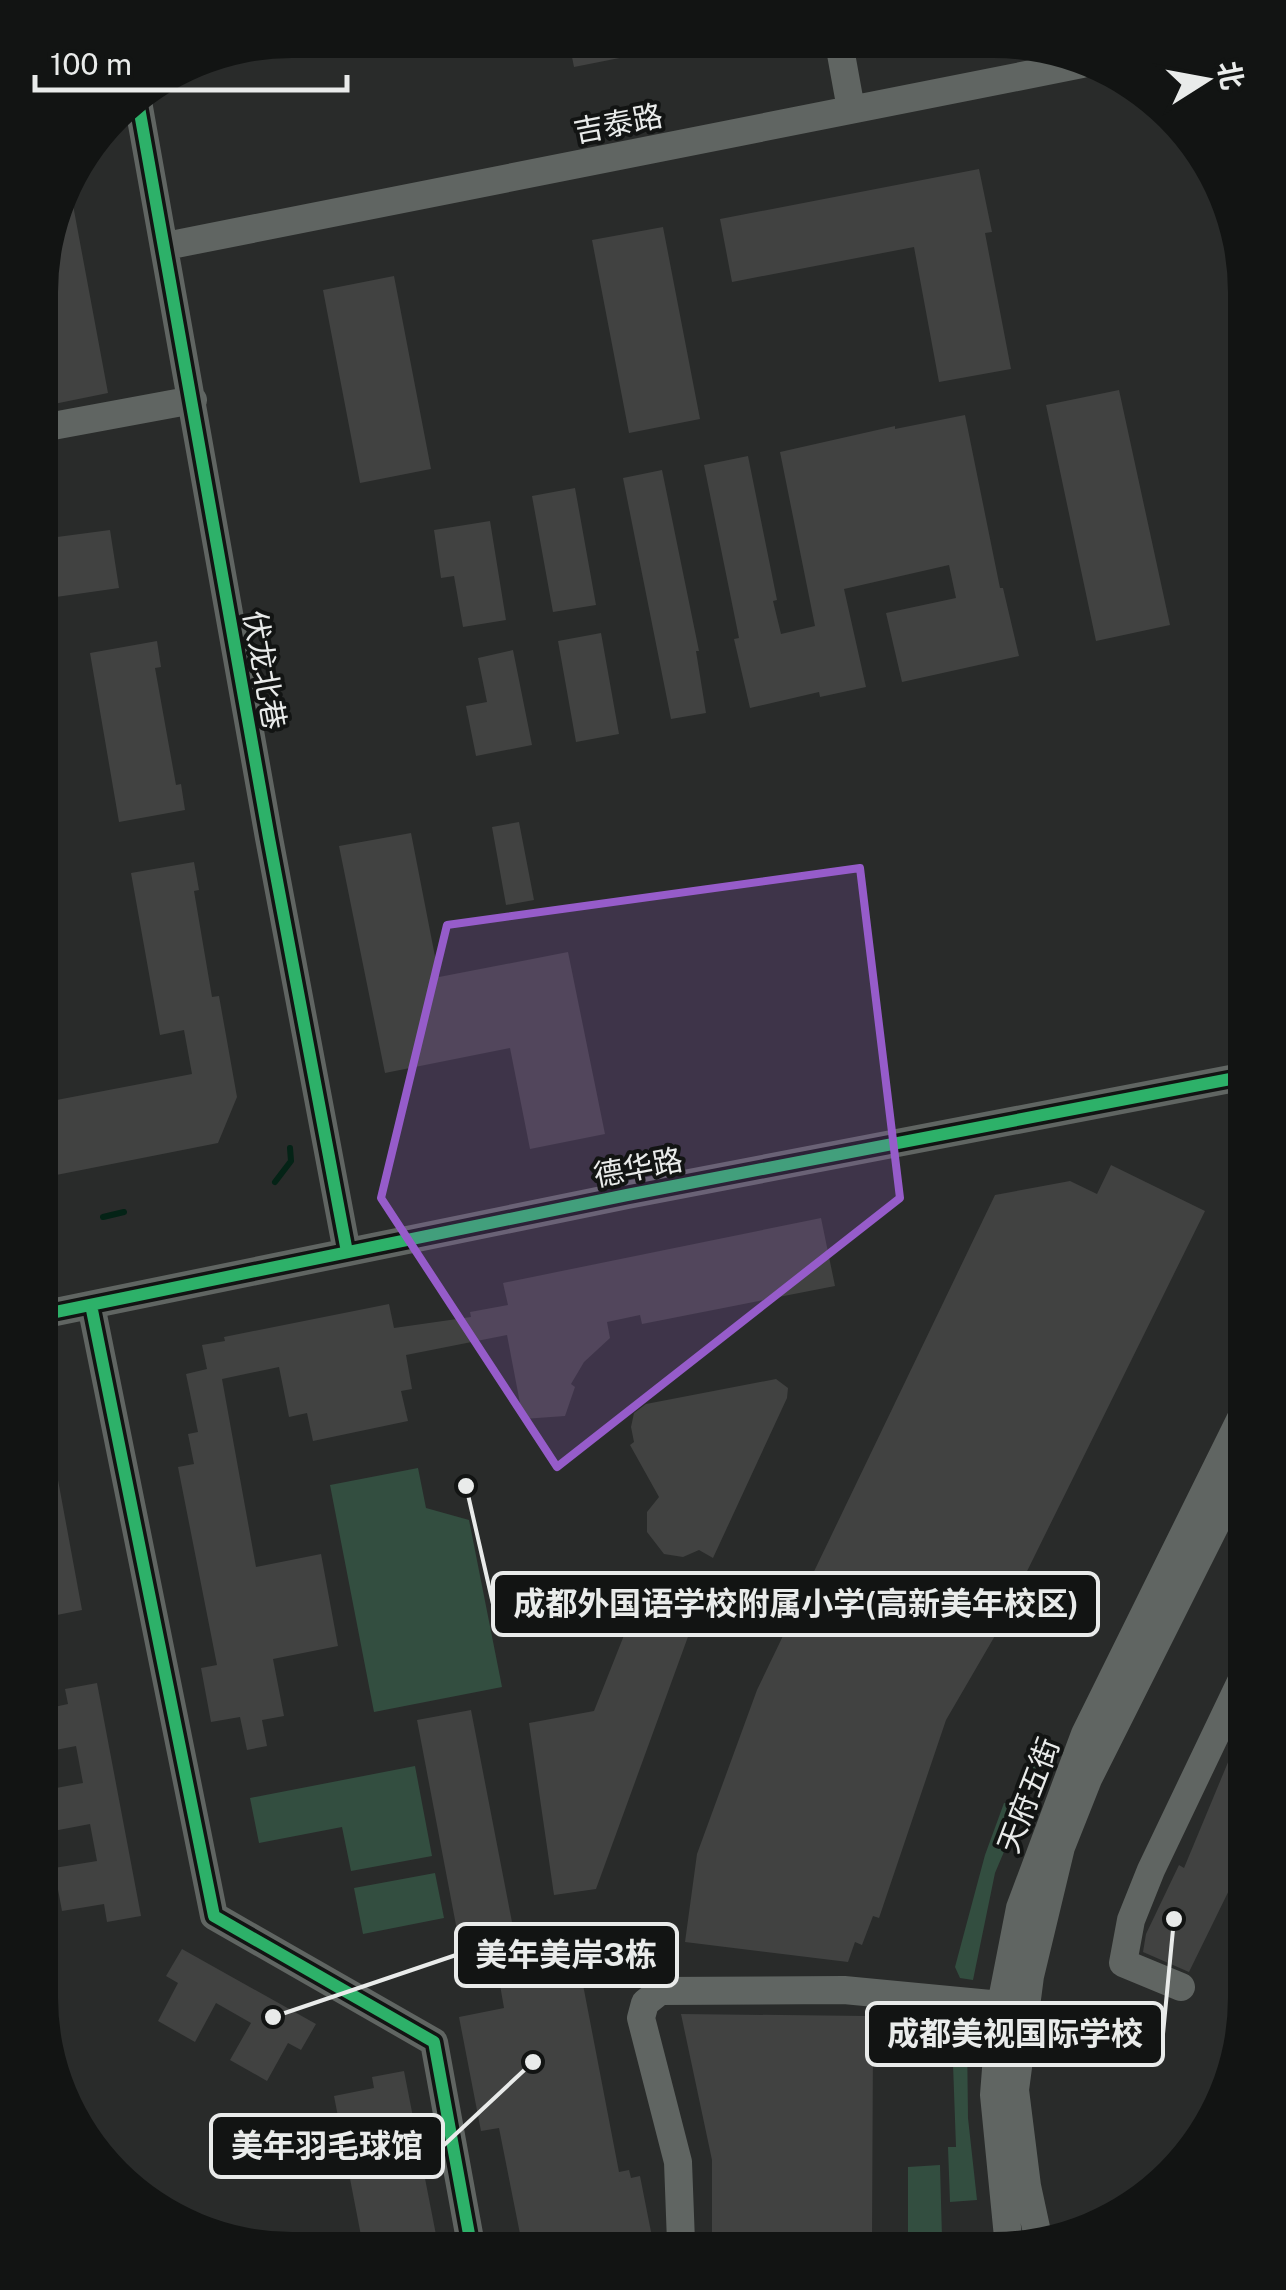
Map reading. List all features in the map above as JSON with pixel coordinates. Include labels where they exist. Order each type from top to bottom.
[{"type":"street","points":[[842,58],[852,110]]},
{"type":"street","name":"吉泰路","points":[[166,246],[1062,68]]},
{"type":"street","name":"伏龙北巷","points":[[140,113],[347,1252]]},
{"type":"street","points":[[58,425],[193,400]]},
{"type":"street","name":"德华路","points":[[58,1312],[627,1194],[1228,1079]]},
{"type":"street","points":[[91,1305],[214,1916],[434,2042],[468,2232]]},
{"type":"street","name":"天府五街","points":[[1007,2231],[994,2095],[1001,2005],[1020,1908],[1086,1734],[1228,1445]]},
{"type":"street","name":"天府五街","points":[[1036,2229],[1015,2090],[1030,1976],[1062,1847],[1088,1779],[1228,1500]]},
{"type":"street","points":[[1181,1987],[1122,1963],[1131,1920],[1151,1870],[1228,1709]]},
{"type":"street","points":[[682,2232],[678,2162],[642,2018],[646,2003],[660,1991],[844,1990],[1001,2005]]},
{"type":"highlighted area","points":[[860,868],[900,1198],[557,1467],[381,1198],[447,925]]},
{"type":"green space","points":[[418,1468],[426,1508],[469,1520],[502,1687],[374,1712],[330,1485]]},
{"type":"green space","points":[[1039,1744],[1046,1752],[995,1873],[973,1980],[960,1978],[955,1967],[985,1855],[1004,1803],[1013,1804]]},
{"type":"green space","points":[[415,1766],[432,1856],[351,1871],[342,1827],[259,1843],[250,1798]]},
{"type":"green space","points":[[435,1873],[444,1918],[363,1934],[354,1888]]},
{"type":"green space","points":[[967,2035],[968,2118],[977,2200],[950,2202],[948,2147],[956,2147],[948,2036]]},
{"type":"green space","points":[[940,2165],[942,2232],[908,2232],[908,2167]]},
{"type":"building","points":[[572,58],[620,58],[574,67]]},
{"type":"building","points":[[979,169],[992,232],[985,233],[1011,369],[939,382],[914,247],[732,282],[720,219]]},
{"type":"building","points":[[73,207],[108,393],[58,403],[60,261]]},
{"type":"building","points":[[663,227],[700,419],[629,433],[592,240]]},
{"type":"building","points":[[394,276],[431,469],[360,483],[323,290]]},
{"type":"building","points":[[1119,390],[1170,625],[1096,641],[1046,405]]},
{"type":"building","points":[[965,415],[1000,588],[1019,656],[902,682],[886,613],[956,598],[949,565],[844,589],[866,687],[820,697],[819,692],[750,708],[704,465],[748,456],[781,634],[815,626],[780,452]]},
{"type":"building","points":[[662,470],[699,651],[706,713],[671,719],[623,478]]},
{"type":"building","points":[[575,488],[596,605],[553,612],[532,496]]},
{"type":"building","points":[[490,521],[506,620],[463,627],[454,576],[441,578],[434,530]]},
{"type":"building","points":[[110,530],[119,588],[58,597],[58,537]]},
{"type":"building","points":[[601,633],[619,734],[576,742],[558,641]]},
{"type":"building","points":[[157,641],[161,667],[155,668],[176,785],[181,784],[185,810],[119,822],[90,653]]},
{"type":"building","points":[[513,650],[532,745],[476,756],[466,706],[487,702],[478,658]]},
{"type":"building","points":[[519,822],[534,900],[506,905],[492,827]]},
{"type":"building","points":[[411,833],[439,977],[568,952],[605,1134],[530,1149],[510,1048],[385,1073],[339,846]]},
{"type":"building","points":[[194,862],[199,890],[194,891],[212,997],[219,996],[237,1097],[218,1143],[58,1175],[58,1100],[192,1074],[184,1030],[160,1035],[131,873]]},
{"type":"building","points":[[1111,1165],[1205,1211],[996,1634],[946,1720],[879,1918],[873,1916],[862,1945],[855,1942],[848,1962],[685,1942],[697,1854],[757,1690],[995,1195],[1070,1181],[1097,1194]]},
{"type":"building","points":[[821,1218],[835,1286],[642,1324],[640,1315],[607,1322],[610,1338],[584,1362],[571,1384],[575,1387],[565,1416],[523,1419],[507,1335],[406,1355],[412,1389],[401,1391],[408,1421],[313,1441],[307,1413],[289,1417],[279,1367],[222,1379],[256,1567],[321,1554],[338,1646],[273,1659],[284,1716],[262,1720],[267,1746],[247,1750],[240,1717],[211,1722],[201,1668],[217,1665],[178,1467],[194,1464],[188,1434],[198,1432],[186,1374],[207,1369],[202,1345],[225,1341],[224,1337],[389,1304],[394,1328],[471,1317],[470,1312],[508,1305],[503,1283]]},
{"type":"building","points":[[776,1379],[788,1388],[787,1398],[713,1558],[699,1550],[683,1557],[664,1554],[647,1532],[647,1512],[659,1497],[630,1445],[634,1442],[634,1413],[646,1404]]},
{"type":"building","points":[[58,1480],[82,1610],[58,1615]]},
{"type":"building","points":[[638,1600],[693,1623],[596,1889],[554,1895],[529,1723],[594,1711]]},
{"type":"building","points":[[97,1683],[141,1916],[107,1922],[104,1904],[62,1911],[58,1867],[97,1861],[90,1824],[58,1830],[58,1788],[83,1783],[76,1746],[58,1750],[58,1706],[68,1704],[65,1689]]},
{"type":"building","points":[[471,1710],[517,1948],[591,1934],[598,1966],[580,1969],[619,2172],[629,2170],[631,2178],[640,2176],[651,2232],[520,2232],[499,2128],[481,2131],[459,2017],[504,2008],[495,1956],[463,1962],[417,1720]]},
{"type":"building","points":[[1228,1762],[1228,1892],[1189,1972],[1143,1952],[1146,1934],[1179,1865],[1184,1868]]},
{"type":"building","points":[[182,1949],[316,2024],[301,2050],[288,2043],[267,2081],[230,2060],[251,2023],[216,2003],[195,2042],[158,2021],[178,1983],[166,1976]]},
{"type":"building","points":[[681,2014],[867,2016],[873,2040],[872,2232],[712,2232],[712,2160]]},
{"type":"building","points":[[404,2071],[435,2232],[360,2232],[334,2096],[374,2088],[372,2077]]},
{"type":"waterway","points":[[275,1182],[291,1161],[290,1148]]},
{"type":"waterway","points":[[103,1217],[124,1212]]},
{"type":"cycle path","points":[[140,114],[347,1252]]},
{"type":"cycle path","points":[[58,1312],[627,1195],[1228,1079]]},
{"type":"cycle path","points":[[91,1305],[214,1916],[434,2042],[469,2232]]},
{"type":"place","name":"成都外国语学校附属小学(高新美年校区)","points":[[466,1486]]},
{"type":"place","name":"成都美视国际学校","points":[[1174,1919]]},
{"type":"place","name":"美年美岸3栋","points":[[273,2017]]},
{"type":"place","name":"美年羽毛球馆","points":[[533,2062]]}]
